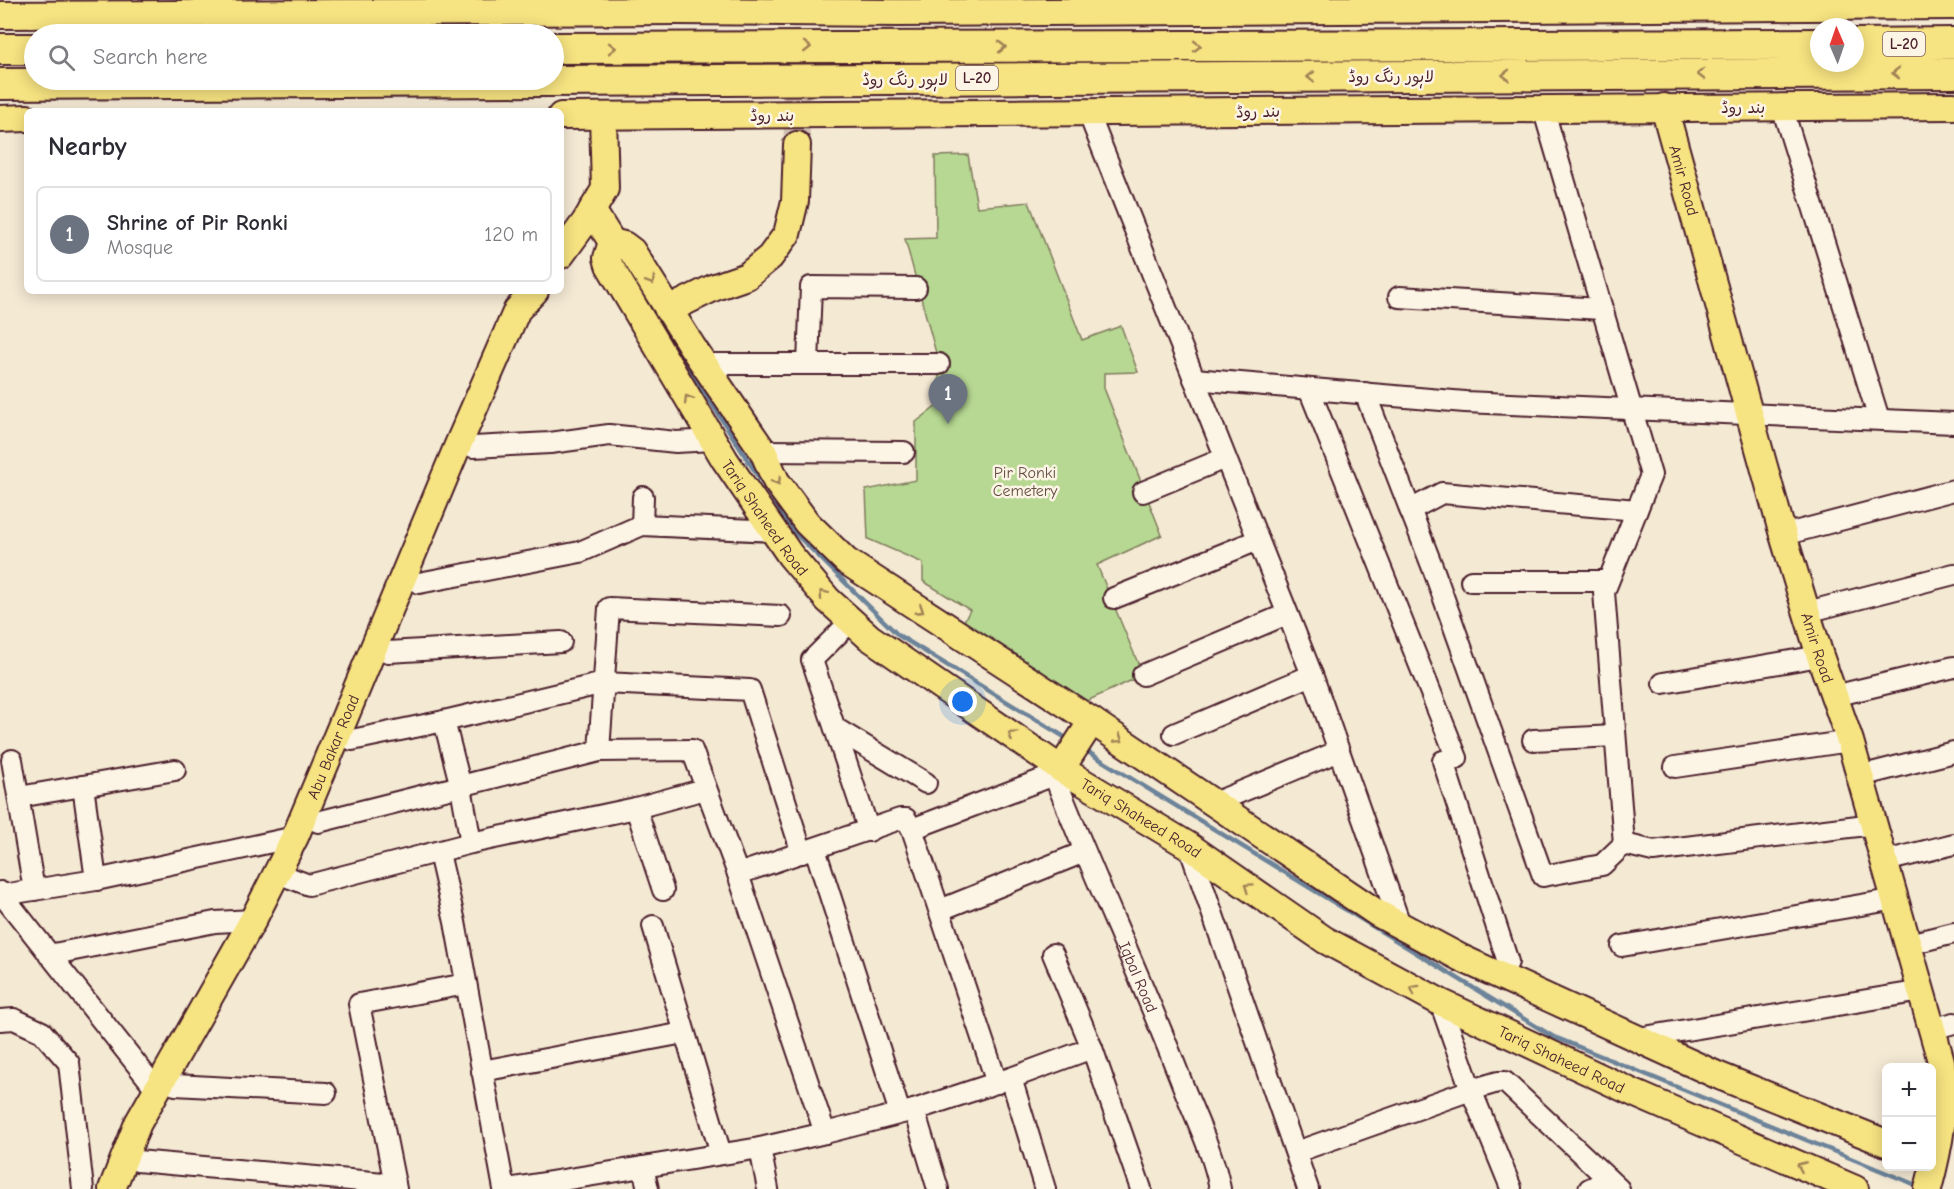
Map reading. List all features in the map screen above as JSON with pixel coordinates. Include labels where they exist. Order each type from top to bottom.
[{"type":"highway","name":"L-20","points":[[1864,44],[1954,43]]},
{"type":"highway","name":"لاہور رنگ روڈ","points":[[564,48],[1810,44]]},
{"type":"highway","points":[[0,50],[24,49]]},
{"type":"highway","name":"لاہور رنگ روڈ","points":[[564,81],[1954,73]]},
{"type":"highway","name":"لاہور رنگ روڈ","points":[[0,84],[24,84]]},
{"type":"main road","points":[[0,15],[164,8],[332,6],[1796,4],[1954,6]]},
{"type":"main road","name":"بند روڈ","points":[[564,116],[1954,106]]},
{"type":"main road","name":"Amir Road","points":[[1664,107],[1783,535],[1820,656],[1850,741],[1922,991],[1943,1026],[1941,1152]]},
{"type":"main road","points":[[564,251],[605,189],[603,116]]},
{"type":"main road","points":[[0,119],[24,118]]},
{"type":"main road","points":[[668,310],[715,287],[747,276],[770,257],[787,234],[795,201],[796,145]]},
{"type":"main road","name":"Tariq Shaheed Road","points":[[592,210],[612,242],[608,258],[609,265],[712,440],[790,555],[828,600],[869,637],[1061,768],[1189,846],[1325,940],[1440,1002],[1636,1094],[1855,1189]]},
{"type":"main road","name":"Tariq Shaheed Road","points":[[612,242],[624,244],[632,250],[668,310],[762,451],[776,482],[807,523],[846,561],[1401,927],[1461,958],[1717,1075],[1882,1141]]},
{"type":"main road","name":"Abu Bakar Road","points":[[166,1087],[231,987],[283,876],[295,837],[494,362],[517,310],[532,294]]},
{"type":"main road","name":"Abu Bakar Road","points":[[112,1189],[131,1157],[253,920],[318,822],[528,317],[533,294]]},
{"type":"main road","points":[[1061,768],[1091,724]]},
{"type":"main road","name":"Abu Bakar Road","points":[[126,1189],[131,1157]]},
{"type":"street","points":[[1782,107],[1879,419]]},
{"type":"street","points":[[1543,108],[1651,475],[1604,592],[1624,844]]},
{"type":"street","points":[[1088,112],[1312,675],[1401,927]]},
{"type":"street","points":[[808,364],[811,287],[916,288]]},
{"type":"street","points":[[1399,297],[1602,309]]},
{"type":"street","points":[[705,364],[939,364]]},
{"type":"street","points":[[1194,379],[1465,402],[1954,423]]},
{"type":"street","points":[[1309,389],[1457,758],[1443,761],[1508,962],[1500,976]]},
{"type":"street","points":[[1365,393],[1434,571],[1543,876],[1602,865],[1624,844]]},
{"type":"street","points":[[473,447],[550,443],[609,435],[676,442],[712,440]]},
{"type":"street","points":[[762,451],[904,452]]},
{"type":"street","points":[[1143,492],[1225,458]]},
{"type":"street","points":[[1783,535],[1954,490]]},
{"type":"street","points":[[1410,510],[1442,493],[1637,510]]},
{"type":"street","points":[[642,525],[643,497]]},
{"type":"street","points":[[419,583],[580,552],[642,525],[774,531]]},
{"type":"street","points":[[1114,598],[1258,540]]},
{"type":"street","points":[[1807,612],[1954,574]]},
{"type":"street","points":[[1471,581],[1608,581]]},
{"type":"street","points":[[599,751],[609,608],[781,616]]},
{"type":"street","points":[[1143,675],[1287,614]]},
{"type":"street","points":[[851,621],[812,660],[869,831]]},
{"type":"street","points":[[388,652],[561,642]]},
{"type":"street","points":[[1663,683],[1820,656]]},
{"type":"street","points":[[1834,696],[1954,667]]},
{"type":"street","points":[[1174,734],[1312,675]]},
{"type":"street","points":[[352,740],[604,683],[750,690],[938,1189]]},
{"type":"street","points":[[444,721],[461,787],[471,843]]},
{"type":"street","points":[[835,728],[926,783]]},
{"type":"street","points":[[1533,740],[1615,736]]},
{"type":"street","points":[[1675,767],[1850,741]]},
{"type":"street","points":[[318,822],[599,751],[692,750],[738,874],[825,1133]]},
{"type":"street","points":[[1214,803],[1339,751]]},
{"type":"street","points":[[1860,776],[1954,752]]},
{"type":"street","points":[[12,760],[34,890]]},
{"type":"street","points":[[912,829],[1061,768]]},
{"type":"street","name":"Iqbal Road","points":[[1061,768],[1056,780],[1084,852],[1155,1012],[1204,1139],[1220,1189]]},
{"type":"street","points":[[19,797],[175,770]]},
{"type":"street","points":[[83,786],[96,880]]},
{"type":"street","points":[[283,876],[309,885],[471,843],[636,808],[705,789]]},
{"type":"street","points":[[636,808],[663,890]]},
{"type":"street","points":[[738,874],[906,819],[912,829],[940,910],[1045,1189]]},
{"type":"street","points":[[1624,844],[1653,851],[1874,824]]},
{"type":"street","points":[[1,894],[96,880],[295,837]]},
{"type":"street","points":[[1885,861],[1954,844]]},
{"type":"street","points":[[1189,846],[1308,1189]]},
{"type":"street","points":[[940,910],[1084,852]]},
{"type":"street","points":[[439,853],[455,922],[505,1189],[760,1148],[825,1133],[1004,1081],[1092,1048]]},
{"type":"street","points":[[1,894],[49,955],[166,1087],[326,1093]]},
{"type":"street","points":[[1622,946],[1896,899]]},
{"type":"street","points":[[49,955],[215,922],[253,920]]},
{"type":"street","points":[[653,926],[721,1154]]},
{"type":"street","points":[[1909,944],[1954,933]]},
{"type":"street","points":[[1053,954],[1092,1048],[1141,1189]]},
{"type":"street","points":[[131,1157],[395,1187],[358,1004],[466,984]]},
{"type":"street","points":[[1638,1038],[1922,991]]},
{"type":"street","points":[[1440,1002],[1471,1090],[1511,1188]]},
{"type":"street","points":[[0,1020],[14,1019],[42,1032],[69,1063],[83,1189]]},
{"type":"street","points":[[482,1071],[684,1033]]},
{"type":"street","points":[[1296,1152],[1471,1090],[1505,1082],[1511,1085],[1614,1185]]},
{"type":"street","points":[[760,1148],[768,1189]]},
{"type":"street","points":[[644,1167],[648,1189]]},
{"type":"street","points":[[1589,1189],[1614,1185]]},
{"type":"green space","name":"Pir Ronki Cemetery","points":[[968,155],[977,207],[1029,202],[1082,340],[1121,326],[1138,372],[1104,373],[1104,388],[1162,535],[1097,565],[1143,675],[1072,708],[957,634],[970,610],[923,581],[923,563],[868,539],[866,490],[916,480],[916,422],[938,405],[939,364],[905,239],[936,238],[935,156]]},
{"type":"waterway","points":[[621,261],[793,531],[898,635],[1071,741]]},
{"type":"waterway","points":[[1083,749],[1552,1036],[1921,1187]]},
{"type":"tunnel","points":[[794,0],[797,145]]},
{"type":"place","name":"Shrine of Pir Ronki","points":[[948,424]]}]
